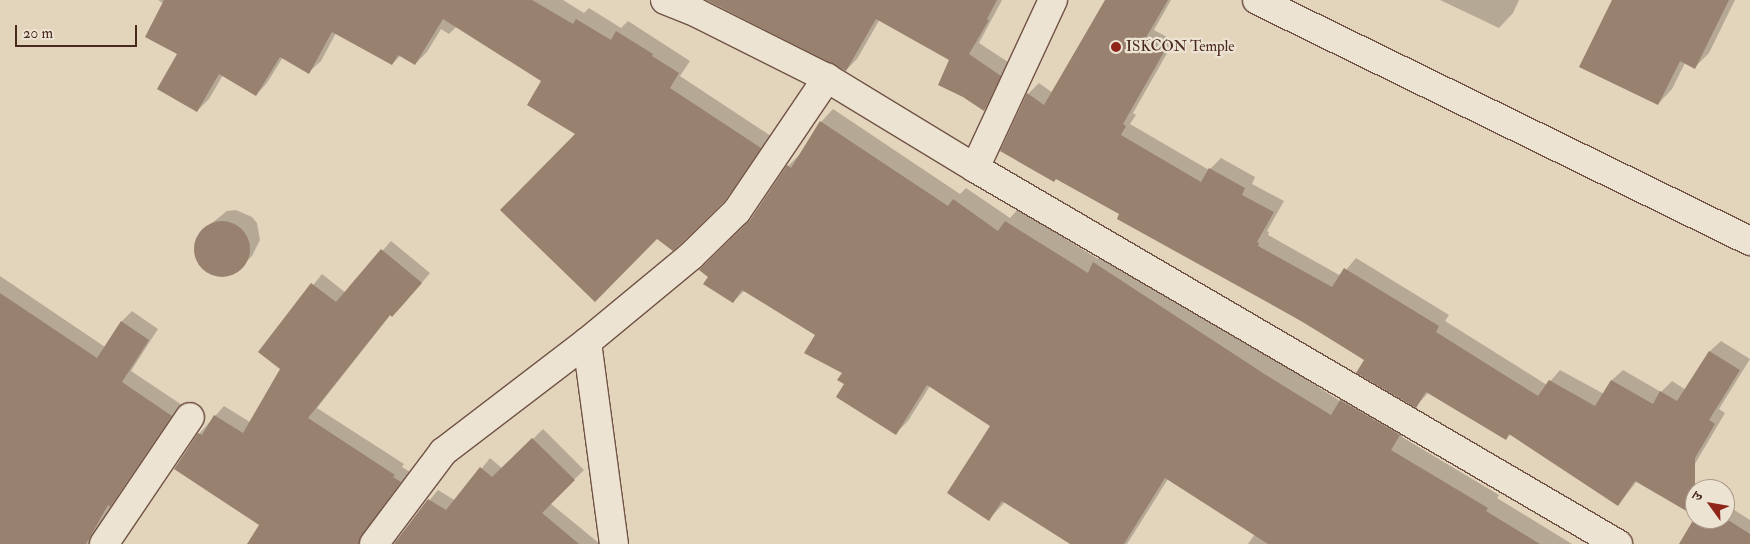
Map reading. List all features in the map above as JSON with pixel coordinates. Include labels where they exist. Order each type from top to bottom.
[{"type":"street","points":[[664,0],[701,7],[827,78],[976,168],[1618,544]]},
{"type":"street","points":[[976,168],[1053,0]]},
{"type":"street","points":[[1257,0],[1750,241]]},
{"type":"street","points":[[374,544],[444,452],[587,342],[691,256],[736,211],[827,78]]},
{"type":"street","points":[[587,342],[614,544]]},
{"type":"street","points":[[104,544],[190,417]]},
{"type":"building","points":[[164,0],[532,0],[573,24],[576,19],[611,40],[616,31],[653,54],[652,56],[679,73],[670,88],[761,148],[725,201],[681,244],[673,251],[657,239],[595,302],[500,210],[575,134],[527,105],[541,81],[443,19],[415,65],[398,55],[392,65],[332,32],[309,74],[280,57],[256,96],[219,74],[197,112],[157,89],[177,54],[145,37]]},
{"type":"building","points":[[706,0],[997,0],[987,19],[989,20],[969,54],[1001,76],[984,111],[963,97],[938,85],[949,60],[876,19],[846,71]]},
{"type":"building","points":[[1105,0],[1168,0],[1144,41],[1164,52],[1123,124],[1126,126],[1121,135],[1201,182],[1209,168],[1245,188],[1242,195],[1274,212],[1257,242],[1259,243],[1258,246],[1332,287],[1344,268],[1439,326],[1436,332],[1538,396],[1549,380],[1595,406],[1611,380],[1653,404],[1660,391],[1677,401],[1709,351],[1740,370],[1709,420],[1715,424],[1695,458],[1695,479],[1685,479],[1685,510],[1635,481],[1618,506],[1509,434],[1506,440],[1426,392],[1416,408],[1356,373],[1364,360],[1303,322],[1117,219],[1119,214],[1056,179],[1054,182],[1000,151],[1027,93],[1044,105]]},
{"type":"building","points":[[1612,0],[1729,0],[1695,69],[1680,61],[1658,105],[1579,67]]},
{"type":"building","points":[[820,121],[948,206],[953,199],[998,231],[1005,221],[1088,273],[1093,262],[1266,375],[1331,415],[1340,400],[1400,435],[1391,450],[1488,508],[1486,511],[1540,544],[1268,544],[1165,478],[1124,544],[1070,544],[1002,501],[989,521],[947,493],[990,426],[927,385],[896,435],[836,397],[844,384],[837,380],[842,373],[804,353],[815,335],[742,290],[733,303],[703,284],[708,277],[699,270],[750,220],[787,165],[791,168]]},
{"type":"building","points":[[222,221],[233,223],[242,229],[248,238],[250,249],[248,260],[242,269],[233,275],[222,277],[211,275],[202,269],[196,260],[194,249],[196,238],[202,229],[211,223]]},
{"type":"building","points":[[381,249],[422,283],[392,317],[390,315],[308,418],[395,475],[393,477],[401,482],[362,535],[359,544],[247,544],[259,525],[174,469],[198,433],[202,435],[214,415],[243,433],[280,369],[258,352],[311,283],[336,302]]},
{"type":"building","points":[[0,293],[97,358],[121,321],[149,340],[122,382],[172,416],[110,507],[108,505],[86,544],[0,544]]},
{"type":"building","points":[[532,438],[575,480],[542,513],[579,544],[394,544],[428,499],[446,510],[480,467],[492,477]]},
{"type":"building","points":[[1735,524],[1750,534],[1750,544],[1679,544],[1688,529],[1735,529]]},
{"type":"place","name":"ISKCON Temple","points":[[1116,47]]}]
